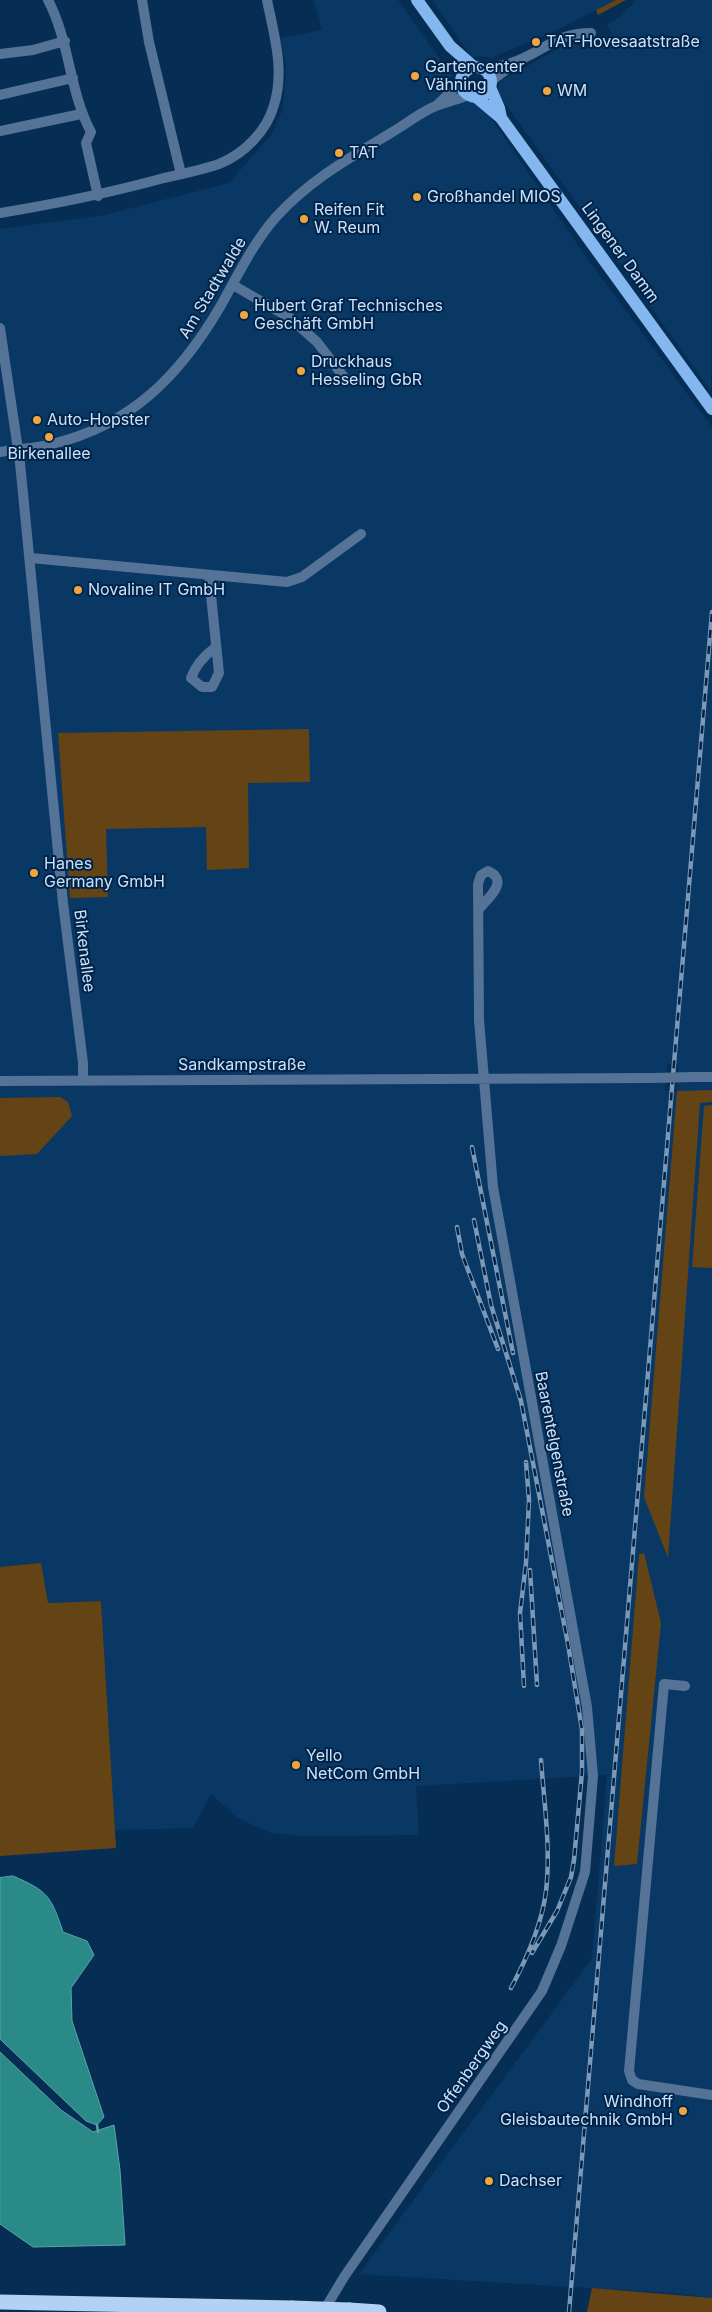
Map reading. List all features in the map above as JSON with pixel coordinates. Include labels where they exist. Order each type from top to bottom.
[{"type":"highway","points":[[0,2302],[292,2308],[379,2312]]},
{"type":"main road","points":[[417,0],[450,46],[479,68],[490,84],[484,94],[472,96],[462,87],[462,79],[465,72],[479,68]]},
{"type":"main road","points":[[450,46],[451,54],[462,79]]},
{"type":"main road","name":"Lingener Damm","points":[[490,84],[501,118]]},
{"type":"main road","name":"Lingener Damm","points":[[472,96],[501,118],[712,409]]},
{"type":"street","points":[[48,0],[65,41],[81,114],[91,132],[86,143],[98,196]]},
{"type":"street","points":[[142,0],[149,42],[181,174]]},
{"type":"street","points":[[0,214],[98,196],[219,164],[234,156],[251,143],[271,114],[280,73],[267,0]]},
{"type":"street","points":[[479,68],[512,63],[562,36],[574,33],[591,33]]},
{"type":"street","points":[[0,54],[33,50],[65,41]]},
{"type":"street","points":[[490,84],[512,63]]},
{"type":"street","points":[[0,95],[73,78]]},
{"type":"street","name":"Am Stadtwalde","points":[[0,452],[71,438],[109,422],[130,410],[164,383],[199,342],[256,245],[274,220],[314,180],[436,106],[462,79]]},
{"type":"street","name":"Am Stadtwalde","points":[[436,106],[472,96]]},
{"type":"street","points":[[0,131],[81,114]]},
{"type":"street","points":[[233,285],[290,318],[316,342],[347,381]]},
{"type":"street","name":"Birkenallee","points":[[0,328],[18,449],[63,903],[83,1063],[83,1080]]},
{"type":"street","points":[[30,558],[287,582],[302,577],[361,534]]},
{"type":"street","points":[[209,576],[216,647]]},
{"type":"street","points":[[479,909],[478,1020],[484,1080]]},
{"type":"street","name":"Sandkampstraße","points":[[0,1081],[484,1080],[712,1077]]},
{"type":"street","name":"Baarentelgenstraße","points":[[484,1080],[492,1187],[503,1254],[587,1706],[592,1757],[591,1814]]},
{"type":"street","points":[[686,1686],[664,1684],[629,2071],[632,2080],[638,2084],[712,2095]]},
{"type":"street","name":"Offenbergweg","points":[[323,2312],[344,2277],[542,1991],[561,1946],[584,1872],[591,1814]]},
{"type":"shaded area","points":[[314,0],[398,0],[452,76],[445,81],[448,86],[444,89],[455,106],[462,102],[473,102],[486,111],[588,260],[712,427],[712,1090],[677,1091],[700,1102],[712,1102],[712,2298],[673,2293],[359,2274],[592,1959],[607,1775],[416,1786],[419,1835],[306,1836],[271,1833],[238,1818],[211,1794],[193,1828],[115,1830],[101,1601],[47,1603],[37,1564],[0,1567],[0,229],[101,216],[229,183],[271,135],[283,109],[286,66],[281,38],[322,30]],"holes":[[[667,1064],[678,1064],[677,1091],[665,1091]]]},
{"type":"shaded area","points":[[432,0],[616,0],[555,31],[491,58],[482,56],[472,57]]},
{"type":"shaded area","points":[[616,0],[626,0],[598,15],[596,10]]},
{"type":"shaded area","points":[[636,0],[712,0],[711,391],[500,96],[498,87],[502,80],[569,43],[587,48],[612,34],[607,25],[621,16]]},
{"type":"shaded area","points":[[309,729],[310,782],[248,783],[249,868],[207,870],[206,827],[106,829],[108,897],[70,898],[58,733]]},
{"type":"shaded area","points":[[712,1090],[712,1102],[700,1103],[668,1558],[644,1497],[677,1091]]},
{"type":"shaded area","points":[[60,1097],[68,1102],[72,1116],[37,1154],[0,1156],[0,1098]]},
{"type":"shaded area","points":[[712,1105],[712,1268],[692,1267],[704,1106]]},
{"type":"shaded area","points":[[644,1553],[661,1623],[637,1864],[614,1866],[639,1554]]},
{"type":"shaded area","points":[[41,1563],[48,1603],[101,1601],[116,1848],[0,1856],[0,1567]]},
{"type":"shaded area","points":[[13,1876],[34,1886],[47,1896],[55,1910],[63,1932],[87,1941],[94,1955],[71,1988],[72,2021],[104,2117],[97,2125],[86,2121],[0,2039],[0,1878]]},
{"type":"shaded area","points":[[0,2052],[61,2110],[93,2132],[114,2125],[120,2170],[125,2245],[33,2247],[0,2224]]},
{"type":"shaded area","points":[[592,2288],[712,2298],[712,2312],[587,2312]]},
{"type":"waterway","points":[[97,2125],[98,2132]]},
{"type":"railway","points":[[569,2312],[712,612]]},
{"type":"railway","points":[[472,1147],[513,1353]]},
{"type":"railway","points":[[474,1220],[491,1305],[521,1401],[568,1644],[582,1730],[582,1772],[571,1877],[557,1911],[532,1953]]},
{"type":"railway","points":[[457,1227],[462,1254],[498,1349]]},
{"type":"railway","points":[[524,1686],[520,1613],[526,1563],[529,1500],[526,1462]]},
{"type":"railway","points":[[530,1570],[537,1685]]},
{"type":"railway","points":[[511,1988],[533,1941],[546,1891],[548,1858],[541,1760]]},
{"type":"place","name":"TAT-Hovesaatstraße","points":[[536,42]]},
{"type":"place","name":"Gartencenter Vähning","points":[[415,76]]},
{"type":"place","name":"WM","points":[[547,91]]},
{"type":"place","name":"TAT","points":[[339,153]]},
{"type":"place","name":"Großhandel MIOS","points":[[417,197]]},
{"type":"place","name":"Reifen Fit W. Reum","points":[[304,219]]},
{"type":"place","name":"Hubert Graf Technisches Geschäft GmbH","points":[[244,315]]},
{"type":"place","name":"Druckhaus Hesseling GbR","points":[[301,371]]},
{"type":"place","name":"Auto-Hopster","points":[[37,420]]},
{"type":"place","name":"Birkenallee","points":[[49,437]]},
{"type":"place","name":"Novaline IT GmbH","points":[[78,590]]},
{"type":"place","name":"Hanes Germany GmbH","points":[[34,873]]},
{"type":"place","name":"Yello NetCom GmbH","points":[[296,1765]]},
{"type":"place","name":"Windhoff Gleisbautechnik GmbH","points":[[683,2111]]},
{"type":"place","name":"Dachser","points":[[489,2181]]}]
